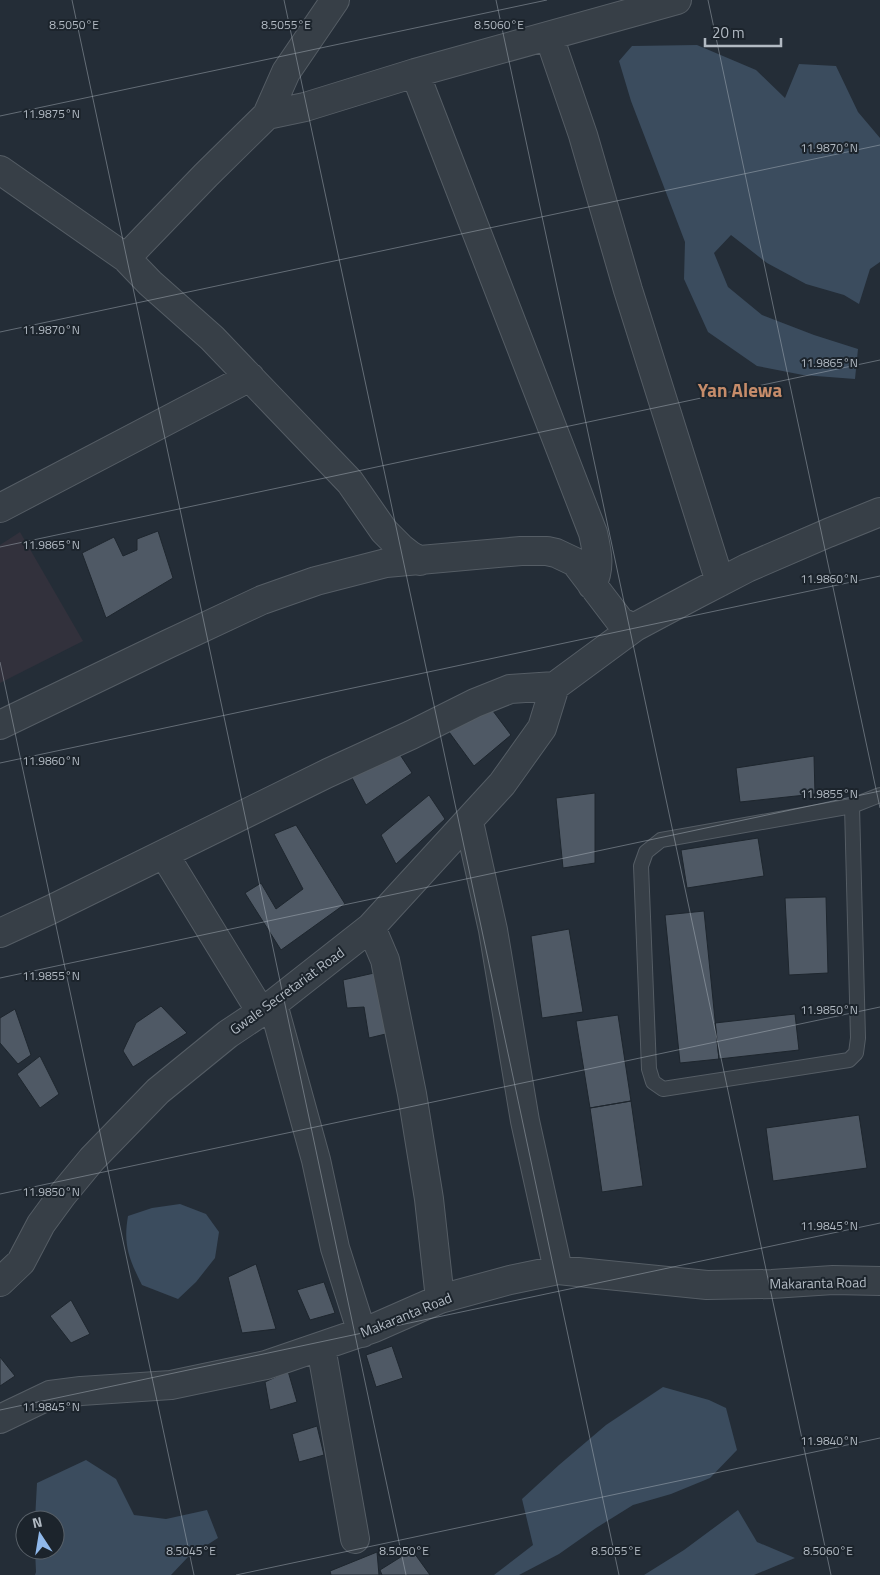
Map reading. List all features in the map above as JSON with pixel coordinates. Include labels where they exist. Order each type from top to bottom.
[{"type":"street","points":[[126,258],[267,115],[286,72],[335,0]]},
{"type":"street","points":[[267,115],[313,105],[415,73],[677,0]]},
{"type":"street","points":[[549,36],[583,134],[628,290],[720,582]]},
{"type":"street","points":[[415,73],[593,533],[598,551],[598,563],[596,578],[592,584]]},
{"type":"street","points":[[0,170],[126,258],[150,283],[212,338],[350,482],[384,531],[410,556],[420,561]]},
{"type":"street","points":[[0,508],[250,377]]},
{"type":"street","points":[[0,934],[475,702],[510,689],[555,686],[635,627],[720,582],[828,533],[880,512]]},
{"type":"street","points":[[0,725],[140,656],[262,600],[316,581],[386,563],[521,551],[556,553],[575,562],[620,621],[635,627]]},
{"type":"street","name":"Gwale Secretariat Road","points":[[0,1282],[21,1262],[41,1224],[63,1194],[92,1159],[158,1091],[228,1034],[267,1008],[371,927],[502,784],[542,728],[555,686]]},
{"type":"street","points":[[468,822],[493,930],[525,1121],[558,1270]]},
{"type":"street","points":[[164,854],[267,1008],[316,1160],[335,1248],[362,1333]]},
{"type":"street","points":[[371,927],[385,960],[412,1094],[430,1199],[440,1299]]},
{"type":"street","name":"Makaranta Road","points":[[0,1419],[50,1396],[81,1391],[171,1385],[266,1365],[362,1333],[440,1299],[510,1280],[558,1270],[708,1285],[772,1284],[833,1280],[880,1282]]},
{"type":"street","points":[[321,1347],[355,1540]]},
{"type":"lane","points":[[852,806],[858,1038],[856,1053],[849,1060],[663,1089],[654,1082],[649,1069],[641,866],[646,852],[661,840],[852,806],[880,795]]},
{"type":"shaded area","points":[[20,532],[83,641],[0,683],[0,545]]},
{"type":"water","points":[[697,45],[756,70],[785,98],[799,64],[836,66],[858,112],[880,138],[880,262],[870,269],[859,304],[844,295],[806,284],[767,263],[731,235],[714,253],[728,287],[762,315],[858,349],[855,379],[803,375],[757,366],[708,332],[684,279],[685,242],[631,101],[619,61],[632,46]]},
{"type":"water","points":[[180,1204],[206,1214],[219,1232],[215,1258],[196,1282],[178,1299],[142,1285],[128,1252],[126,1235],[128,1216],[152,1208]]},
{"type":"water","points":[[663,1387],[709,1400],[726,1408],[737,1450],[710,1478],[671,1494],[633,1505],[559,1554],[519,1575],[494,1575],[533,1545],[522,1499],[606,1425]]},
{"type":"water","points":[[86,1460],[116,1479],[134,1515],[166,1519],[207,1510],[218,1538],[188,1557],[171,1575],[35,1575],[35,1560],[65,1560],[65,1510],[36,1510],[37,1483]]},
{"type":"water","points":[[738,1510],[757,1542],[795,1558],[754,1575],[644,1575],[684,1550]]},
{"type":"building","points":[[158,531],[173,578],[106,618],[82,553],[114,537],[123,556],[137,550],[137,539]]},
{"type":"building","points":[[490,707],[511,735],[474,766],[449,732]]},
{"type":"building","points":[[397,750],[412,773],[366,805],[350,774]]},
{"type":"building","points":[[814,756],[815,794],[740,802],[736,768]]},
{"type":"building","points":[[595,793],[595,863],[563,868],[556,798]]},
{"type":"building","points":[[429,795],[445,819],[396,864],[381,835]]},
{"type":"building","points":[[296,825],[345,904],[281,950],[245,893],[261,883],[276,909],[303,889],[274,834]]},
{"type":"building","points":[[758,838],[764,876],[687,888],[681,850]]},
{"type":"building","points":[[826,897],[828,973],[789,975],[785,898]]},
{"type":"building","points":[[704,911],[719,1059],[680,1063],[665,915]]},
{"type":"building","points":[[569,929],[583,1012],[542,1018],[531,936]]},
{"type":"building","points":[[383,971],[394,1032],[369,1038],[364,1007],[347,1008],[343,980]]},
{"type":"building","points":[[161,1006],[187,1033],[133,1067],[123,1051],[136,1023]]},
{"type":"building","points":[[15,1009],[31,1055],[18,1064],[0,1043],[0,1018]]},
{"type":"building","points":[[795,1014],[799,1050],[719,1059],[715,1023]]},
{"type":"building","points":[[618,1015],[631,1101],[590,1108],[576,1021]]},
{"type":"building","points":[[40,1056],[59,1094],[40,1108],[17,1074]]},
{"type":"building","points":[[631,1101],[643,1186],[602,1192],[590,1108]]},
{"type":"building","points":[[859,1115],[867,1168],[773,1181],[766,1128]]},
{"type":"building","points":[[256,1264],[276,1329],[242,1333],[228,1277]]},
{"type":"building","points":[[324,1282],[335,1313],[310,1320],[297,1290]]},
{"type":"building","points":[[71,1300],[90,1334],[71,1343],[50,1316]]},
{"type":"building","points":[[392,1346],[403,1378],[376,1387],[366,1355]]},
{"type":"building","points":[[0,1357],[15,1376],[0,1386]]},
{"type":"building","points":[[288,1371],[297,1402],[270,1410],[265,1382]]},
{"type":"building","points":[[317,1426],[324,1455],[299,1462],[292,1434]]},
{"type":"building","points":[[412,1550],[430,1575],[382,1575],[380,1570]]},
{"type":"building","points":[[377,1552],[379,1575],[331,1575],[330,1571]]},
{"type":"district","name":"Yan Alewa","points":[[740,390]]}]
